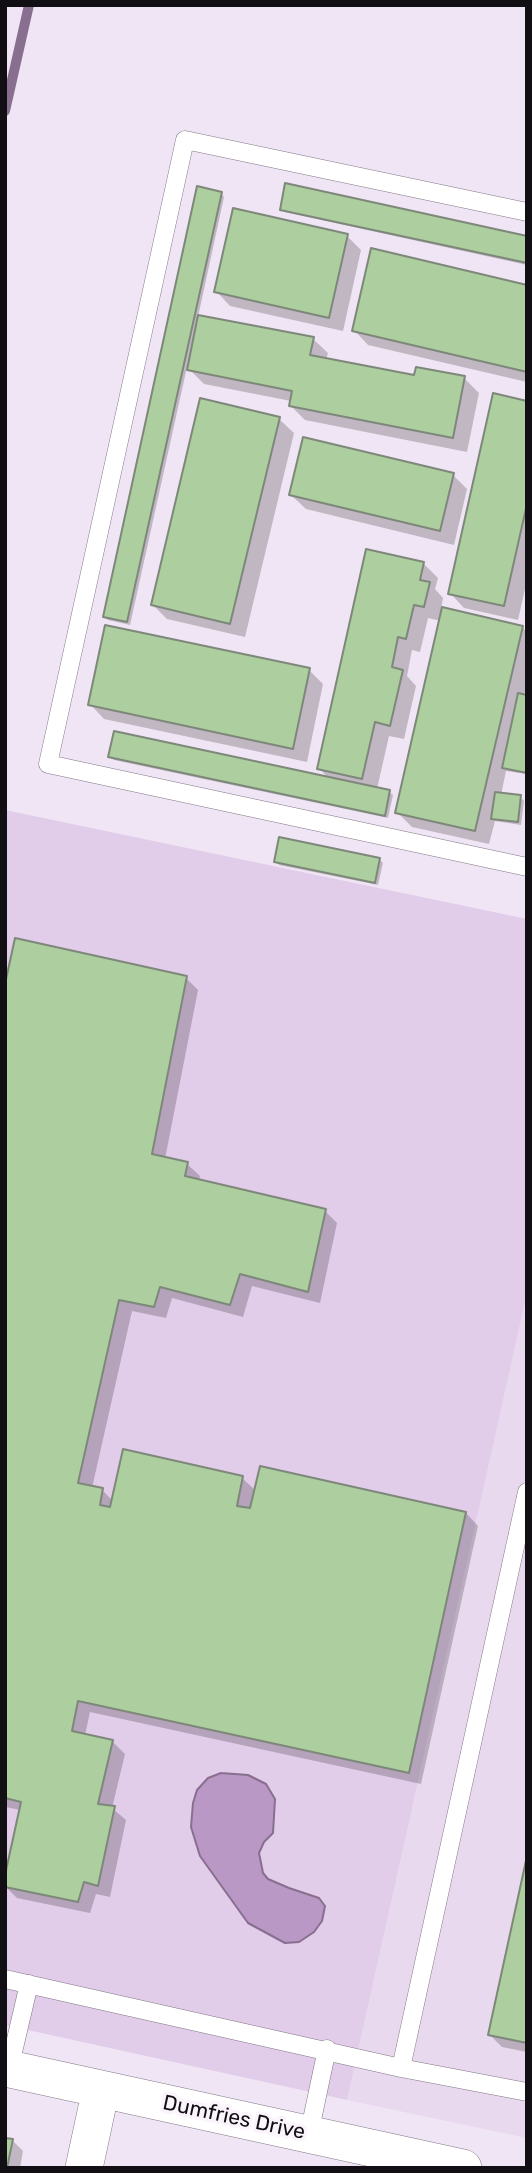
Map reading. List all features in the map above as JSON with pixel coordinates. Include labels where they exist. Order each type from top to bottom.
[{"type":"street","name":"Dumfries Drive","points":[[7,2069],[463,2168]]},
{"type":"street","points":[[84,2168],[101,2089]]},
{"type":"lane","points":[[527,212],[185,140],[48,764],[527,867]]},
{"type":"lane","points":[[401,2068],[527,1492]]},
{"type":"lane","points":[[5,1979],[327,2049],[401,2068],[527,2092]]},
{"type":"lane","points":[[7,2069],[29,1984]]},
{"type":"lane","points":[[309,2134],[327,2049]]},
{"type":"shaded area","points":[[5,810],[527,919],[527,1293],[347,2100],[5,2025]]},
{"type":"shaded area","points":[[527,1293],[527,2138],[347,2100]]},
{"type":"shaded area","points":[[221,1773],[248,1775],[266,1784],[275,1799],[273,1833],[264,1842],[259,1853],[263,1873],[268,1879],[319,1898],[325,1906],[322,1921],[314,1932],[299,1942],[285,1943],[248,1923],[200,1856],[191,1827],[193,1803],[197,1790],[208,1778]]},
{"type":"building","points":[[285,183],[527,236],[527,263],[280,210]]},
{"type":"building","points":[[197,186],[222,192],[127,622],[103,617]]},
{"type":"building","points":[[233,208],[348,234],[329,318],[214,292]]},
{"type":"building","points":[[371,248],[527,285],[527,372],[352,331]]},
{"type":"building","points":[[198,315],[314,337],[310,355],[414,375],[416,367],[465,376],[453,438],[289,406],[292,391],[187,370]]},
{"type":"building","points":[[493,393],[527,401],[527,504],[504,606],[448,594]]},
{"type":"building","points":[[200,398],[280,417],[230,624],[151,605]]},
{"type":"building","points":[[303,437],[454,473],[440,531],[289,495]]},
{"type":"building","points":[[366,549],[424,562],[420,580],[430,582],[424,607],[414,605],[406,639],[398,637],[392,667],[403,670],[390,726],[375,722],[362,779],[317,769]]},
{"type":"building","points":[[442,607],[523,626],[475,831],[395,813]]},
{"type":"building","points":[[105,625],[310,668],[293,749],[88,705]]},
{"type":"building","points":[[518,693],[527,695],[527,773],[502,768]]},
{"type":"building","points":[[114,731],[390,790],[385,816],[108,757]]},
{"type":"building","points":[[495,792],[521,795],[518,822],[491,819]]},
{"type":"building","points":[[279,837],[380,858],[375,883],[274,862]]},
{"type":"building","points":[[15,938],[187,976],[152,1154],[188,1162],[185,1176],[326,1209],[308,1292],[240,1274],[230,1305],[160,1287],[154,1307],[119,1300],[78,1483],[103,1488],[100,1505],[110,1507],[123,1449],[243,1476],[237,1506],[250,1508],[260,1466],[466,1512],[409,1773],[78,1701],[72,1731],[113,1740],[98,1804],[115,1806],[98,1886],[84,1882],[78,1902],[5,1887],[5,1875],[21,1802],[5,1798],[5,984]]},
{"type":"building","points":[[527,1856],[527,2043],[488,2035]]},
{"type":"building","points":[[5,2138],[13,2139],[7,2168],[5,2168]]},
{"type":"waterway","points":[[5,111],[29,5]]}]
